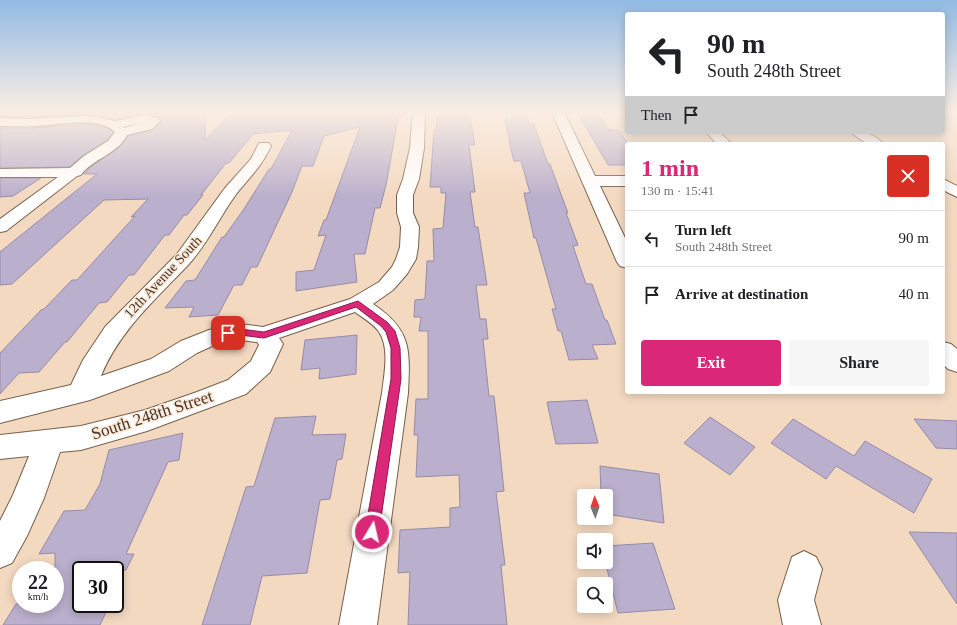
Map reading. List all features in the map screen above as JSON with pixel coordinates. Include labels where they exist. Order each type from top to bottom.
[{"type":"street","points":[[0,227],[76,172],[92,157],[118,139]]},
{"type":"street","points":[[0,412],[81,393],[160,364],[189,347],[217,335],[240,332],[264,335],[358,304],[386,286],[400,270],[406,259],[410,231],[405,213],[405,195],[411,179],[417,139]]},
{"type":"street","points":[[570,139],[625,258]]},
{"type":"street","name":"12th Avenue South","points":[[81,393],[95,360],[113,332],[184,258],[231,191],[257,161],[264,146]]},
{"type":"street","points":[[0,173],[76,172]]},
{"type":"street","points":[[589,181],[625,181]]},
{"type":"street","points":[[945,185],[957,192]]},
{"type":"street","points":[[358,304],[384,324],[390,331],[394,340],[396,357],[395,393],[358,625]]},
{"type":"street","name":"South 248th Street","points":[[0,447],[81,438],[147,420],[237,387],[261,366],[271,344],[264,335]]},
{"type":"street","points":[[945,352],[957,363]]},
{"type":"street","points":[[945,370],[957,369]]},
{"type":"street","points":[[0,551],[9,538],[34,484],[50,441]]},
{"type":"street","points":[[802,625],[796,600],[804,569]]},
{"type":"building","points":[[0,139],[108,139],[83,155],[69,167],[0,168]]},
{"type":"building","points":[[125,139],[249,139],[229,163],[226,163],[187,215],[184,215],[169,235],[165,235],[134,275],[129,275],[107,302],[99,303],[67,342],[65,342],[39,372],[19,373],[0,394],[0,353],[72,280],[77,280],[135,216],[131,217],[148,199],[104,200],[12,284],[0,285],[0,252],[97,174],[84,174],[92,166],[118,148]]},
{"type":"building","points":[[287,139],[323,139],[313,166],[302,166],[292,192],[257,267],[251,267],[242,285],[234,285],[218,315],[189,317],[194,307],[165,308],[186,281],[195,280],[222,237],[224,237],[244,209],[269,169],[271,169]]},
{"type":"building","points":[[356,139],[394,139],[386,185],[380,208],[375,208],[365,254],[354,254],[357,282],[296,291],[296,272],[314,270],[326,235],[318,236],[324,220],[326,220]]},
{"type":"building","points":[[433,139],[474,139],[475,145],[469,145],[475,192],[470,192],[475,227],[478,227],[487,285],[476,285],[480,319],[486,319],[488,339],[483,339],[489,396],[494,396],[504,491],[496,492],[505,565],[501,565],[507,625],[408,625],[410,572],[398,573],[400,530],[450,527],[450,508],[460,507],[459,475],[416,477],[418,435],[414,435],[416,399],[428,399],[428,331],[419,331],[421,317],[414,317],[415,300],[425,299],[427,261],[434,261],[433,229],[443,228],[446,193],[441,193],[441,187],[430,187]]},
{"type":"building","points":[[509,139],[539,139],[548,164],[550,164],[578,245],[573,246],[586,284],[592,284],[605,320],[607,320],[616,344],[592,345],[598,359],[569,360],[561,331],[558,331],[552,309],[556,309],[536,238],[534,238],[524,193],[530,193],[521,161],[514,161]]},
{"type":"building","points":[[593,139],[625,139],[627,142],[625,142],[625,165],[608,165]]},
{"type":"building","points":[[0,178],[41,178],[13,196],[0,197]]},
{"type":"building","points":[[357,335],[356,374],[319,379],[320,368],[301,370],[305,340]]},
{"type":"building","points":[[587,400],[598,443],[556,444],[547,402]]},
{"type":"building","points":[[316,416],[312,435],[346,434],[342,459],[337,460],[330,499],[320,500],[307,573],[262,576],[250,625],[202,625],[246,487],[254,486],[275,418]]},
{"type":"building","points":[[710,417],[755,447],[730,475],[684,443]]},
{"type":"building","points":[[793,419],[854,456],[865,441],[932,479],[914,513],[836,466],[826,479],[771,443]]},
{"type":"building","points":[[914,419],[957,421],[957,449],[936,448]]},
{"type":"building","points":[[183,433],[179,460],[168,462],[126,554],[134,554],[126,570],[124,570],[124,561],[72,561],[72,613],[106,613],[100,625],[3,625],[12,610],[12,613],[64,613],[64,561],[55,561],[55,553],[39,554],[64,511],[85,510],[100,484],[109,450]]},
{"type":"building","points":[[600,466],[659,474],[664,523],[613,515],[613,489],[601,489]]},
{"type":"building","points":[[909,532],[957,533],[957,604]]},
{"type":"building","points":[[653,543],[675,609],[618,613],[613,593],[613,577],[609,577],[607,569],[613,569],[613,546]]},
{"type":"route","points":[[228,333],[240,332],[264,335],[358,304],[384,324],[390,331],[396,348],[395,393],[372,532]]}]
